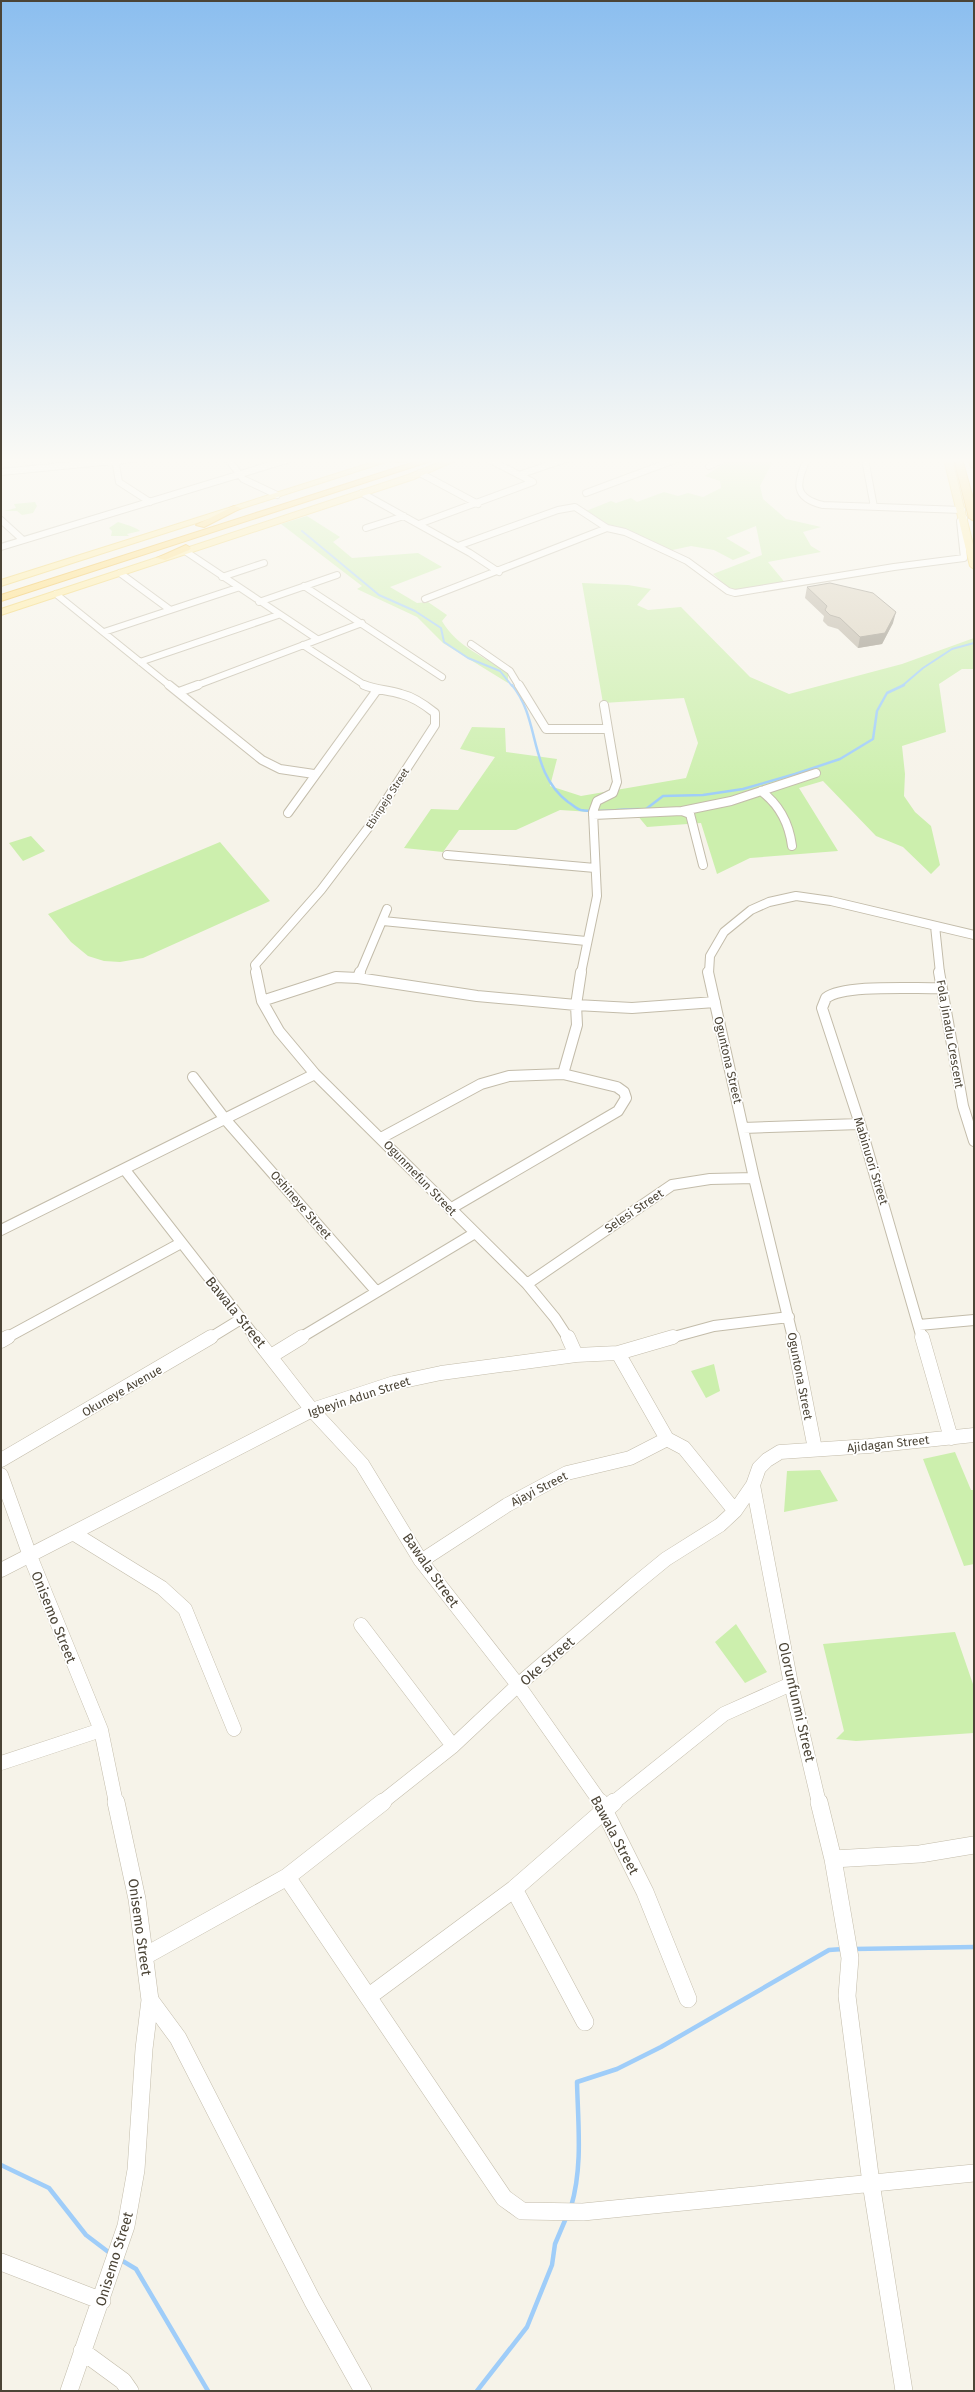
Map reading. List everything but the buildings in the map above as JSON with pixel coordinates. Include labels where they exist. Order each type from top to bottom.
[{"type":"highway","points":[[1,592],[67,571]]},
{"type":"highway","points":[[1,598],[85,571]]},
{"type":"main road","points":[[1,583],[40,571]]},
{"type":"main road","points":[[1,612],[127,571]]},
{"type":"street","points":[[213,571],[237,588],[317,639]]},
{"type":"street","points":[[222,577],[241,571]]},
{"type":"street","points":[[425,599],[502,571]]},
{"type":"street","points":[[701,571],[728,590],[735,593],[872,571]]},
{"type":"street","points":[[120,573],[169,609]]},
{"type":"street","points":[[259,602],[337,575]]},
{"type":"street","points":[[304,586],[442,677]]},
{"type":"street","points":[[104,632],[169,609],[237,588]]},
{"type":"street","points":[[56,594],[271,765],[314,774]]},
{"type":"street","points":[[140,662],[278,614]]},
{"type":"street","points":[[179,692],[362,623]]},
{"type":"street","name":"Ebinpejo Street","points":[[262,1001],[256,965],[321,890],[368,828],[435,725],[435,713],[420,702],[402,694],[377,690],[359,683],[303,644]]},
{"type":"street","points":[[471,644],[510,671],[546,729],[608,728]]},
{"type":"street","points":[[288,813],[314,774],[377,690]]},
{"type":"street","points":[[563,1074],[577,1025],[576,1005],[586,941],[597,896],[593,814],[597,802],[613,793],[617,782],[604,705]]},
{"type":"street","points":[[593,814],[682,811],[731,801],[816,773]]},
{"type":"street","points":[[761,791],[768,795],[780,810],[791,828],[792,846]]},
{"type":"street","points":[[682,811],[690,814],[703,865]]},
{"type":"street","points":[[447,854],[595,868]]},
{"type":"street","name":"Oguntona Street","points":[[808,1450],[789,1317],[754,1178],[715,1002],[708,970],[710,956],[716,943],[737,920],[752,910],[769,902],[790,897],[810,896],[974,935]]},
{"type":"street","points":[[358,978],[387,909]]},
{"type":"street","points":[[383,921],[586,941]]},
{"type":"street","name":"Fola Jinadu Crescent","points":[[935,926],[940,988],[963,1106],[973,1136]]},
{"type":"street","points":[[262,1001],[324,979],[336,977],[358,978],[477,996],[576,1005],[632,1008],[715,1002]]},
{"type":"street","name":"Mabinuori Street","points":[[940,988],[846,990],[829,995],[822,1005],[824,1020],[860,1124],[951,1438]]},
{"type":"street","name":"Ogunmefun Street","points":[[262,1001],[279,1031],[315,1074],[527,1284],[555,1318],[572,1342],[576,1355]]},
{"type":"street","points":[[1,1230],[125,1170],[315,1074]]},
{"type":"street","points":[[381,1138],[494,1079],[509,1076],[563,1074],[617,1087],[624,1092],[626,1098],[618,1110],[450,1209]]},
{"type":"street","name":"Oshineye Street","points":[[193,1077],[225,1119],[376,1291]]},
{"type":"street","points":[[743,1128],[860,1124]]},
{"type":"street","name":"Bawala Street","points":[[125,1170],[312,1410],[362,1464],[421,1561],[518,1685],[605,1809],[645,1892],[688,1999]]},
{"type":"street","name":"Selesi Street","points":[[527,1284],[672,1186],[703,1179],[754,1178]]},
{"type":"street","points":[[271,1356],[376,1291],[475,1233]]},
{"type":"street","points":[[1,1341],[103,1287],[181,1242]]},
{"type":"street","name":"Igbeyin Adun Street","points":[[1,1570],[312,1410],[394,1383],[441,1373],[576,1355],[618,1353],[714,1326],[789,1317]]},
{"type":"street","name":"Okuneye Avenue","points":[[1,1460],[162,1368],[241,1319]]},
{"type":"street","points":[[919,1325],[974,1320]]},
{"type":"street","points":[[618,1353],[667,1439],[676,1442],[684,1448],[735,1510]]},
{"type":"street","name":"Ajidagan Street","points":[[808,1450],[974,1435]]},
{"type":"street","name":"Ajayi Street","points":[[421,1561],[507,1505],[567,1473],[630,1458],[667,1439]]},
{"type":"street","name":"Oke Street","points":[[145,1956],[287,1877],[452,1746],[518,1685],[655,1568],[720,1525],[735,1510],[753,1485],[759,1468],[767,1460],[780,1452],[808,1450]]},
{"type":"street","name":"Onisemo Street","points":[[1,1475],[30,1556],[101,1730],[137,1899],[150,2000],[144,2049],[136,2170],[126,2226],[102,2301],[82,2351],[70,2391]]},
{"type":"street","name":"Olorunfunmi Street","points":[[753,1485],[791,1684],[834,1859],[844,1918],[849,1953],[847,1996],[871,2183],[904,2391]]},
{"type":"street","points":[[73,1533],[162,1588],[185,1609],[234,1730]]},
{"type":"street","points":[[361,1625],[452,1746]]},
{"type":"street","points":[[368,1997],[514,1889],[605,1809],[724,1714],[791,1684]]},
{"type":"street","points":[[1,1763],[101,1730]]},
{"type":"street","points":[[834,1859],[920,1854],[974,1845]]},
{"type":"street","points":[[287,1877],[504,2198],[522,2211],[583,2212],[974,2173]]},
{"type":"street","points":[[514,1889],[585,2022]]},
{"type":"street","points":[[150,2000],[178,2038],[283,2245],[363,2391]]},
{"type":"street","points":[[1,2262],[102,2301]]},
{"type":"street","points":[[82,2351],[123,2381],[130,2391]]},
{"type":"green space","points":[[342,571],[433,571],[390,587],[417,603],[428,602],[447,615],[442,621],[455,638],[508,673],[508,683],[443,643],[417,617],[357,589],[362,586]]},
{"type":"green space","points":[[722,571],[775,571],[787,585],[734,593],[713,574]]},
{"type":"green space","points":[[582,583],[628,585],[651,589],[637,605],[648,610],[681,607],[750,677],[789,694],[902,664],[974,638],[974,669],[962,669],[939,684],[946,732],[902,746],[905,774],[904,796],[915,812],[931,826],[940,865],[931,874],[903,847],[876,836],[823,781],[799,788],[838,851],[750,858],[717,874],[701,823],[647,827],[637,815],[560,810],[516,830],[459,830],[443,852],[404,848],[431,809],[458,810],[495,757],[460,749],[472,727],[505,728],[506,752],[557,759],[550,786],[581,796],[686,778],[698,743],[684,698],[603,703]]},
{"type":"green space","points":[[31,836],[45,851],[23,861],[9,843]]},
{"type":"green space","points":[[220,842],[270,901],[143,958],[120,962],[104,961],[88,956],[71,942],[48,914]]},
{"type":"green space","points":[[714,1364],[720,1391],[706,1398],[691,1371]]},
{"type":"green space","points":[[955,1452],[971,1490],[974,1490],[974,1564],[964,1566],[923,1459]]},
{"type":"green space","points":[[820,1470],[838,1501],[784,1512],[787,1471]]},
{"type":"green space","points":[[736,1624],[767,1672],[745,1683],[715,1642]]},
{"type":"green space","points":[[955,1632],[974,1687],[974,1733],[856,1741],[836,1739],[844,1731],[823,1644]]},
{"type":"waterway","points":[[350,571],[379,595],[415,611],[441,628],[444,642],[468,658],[500,671],[512,686]]},
{"type":"waterway","points":[[902,686],[923,668],[952,649],[974,643]]},
{"type":"waterway","points":[[512,685],[521,699],[527,714],[540,761],[546,776],[555,790],[568,802],[579,809],[588,811],[639,809]]},
{"type":"waterway","points":[[646,809],[663,796],[703,795],[743,789],[840,759],[873,739],[877,711],[887,693],[902,686]]},
{"type":"waterway","points":[[854,1949],[974,1947]]},
{"type":"waterway","points":[[571,2207],[575,2192],[579,2145],[577,2082],[617,2069],[661,2047],[829,1950],[843,1949]]},
{"type":"waterway","points":[[1,2165],[49,2188],[86,2235],[111,2254]]},
{"type":"waterway","points":[[477,2391],[527,2327],[552,2265],[555,2244],[566,2218]]},
{"type":"waterway","points":[[121,2260],[136,2269],[208,2391]]}]
